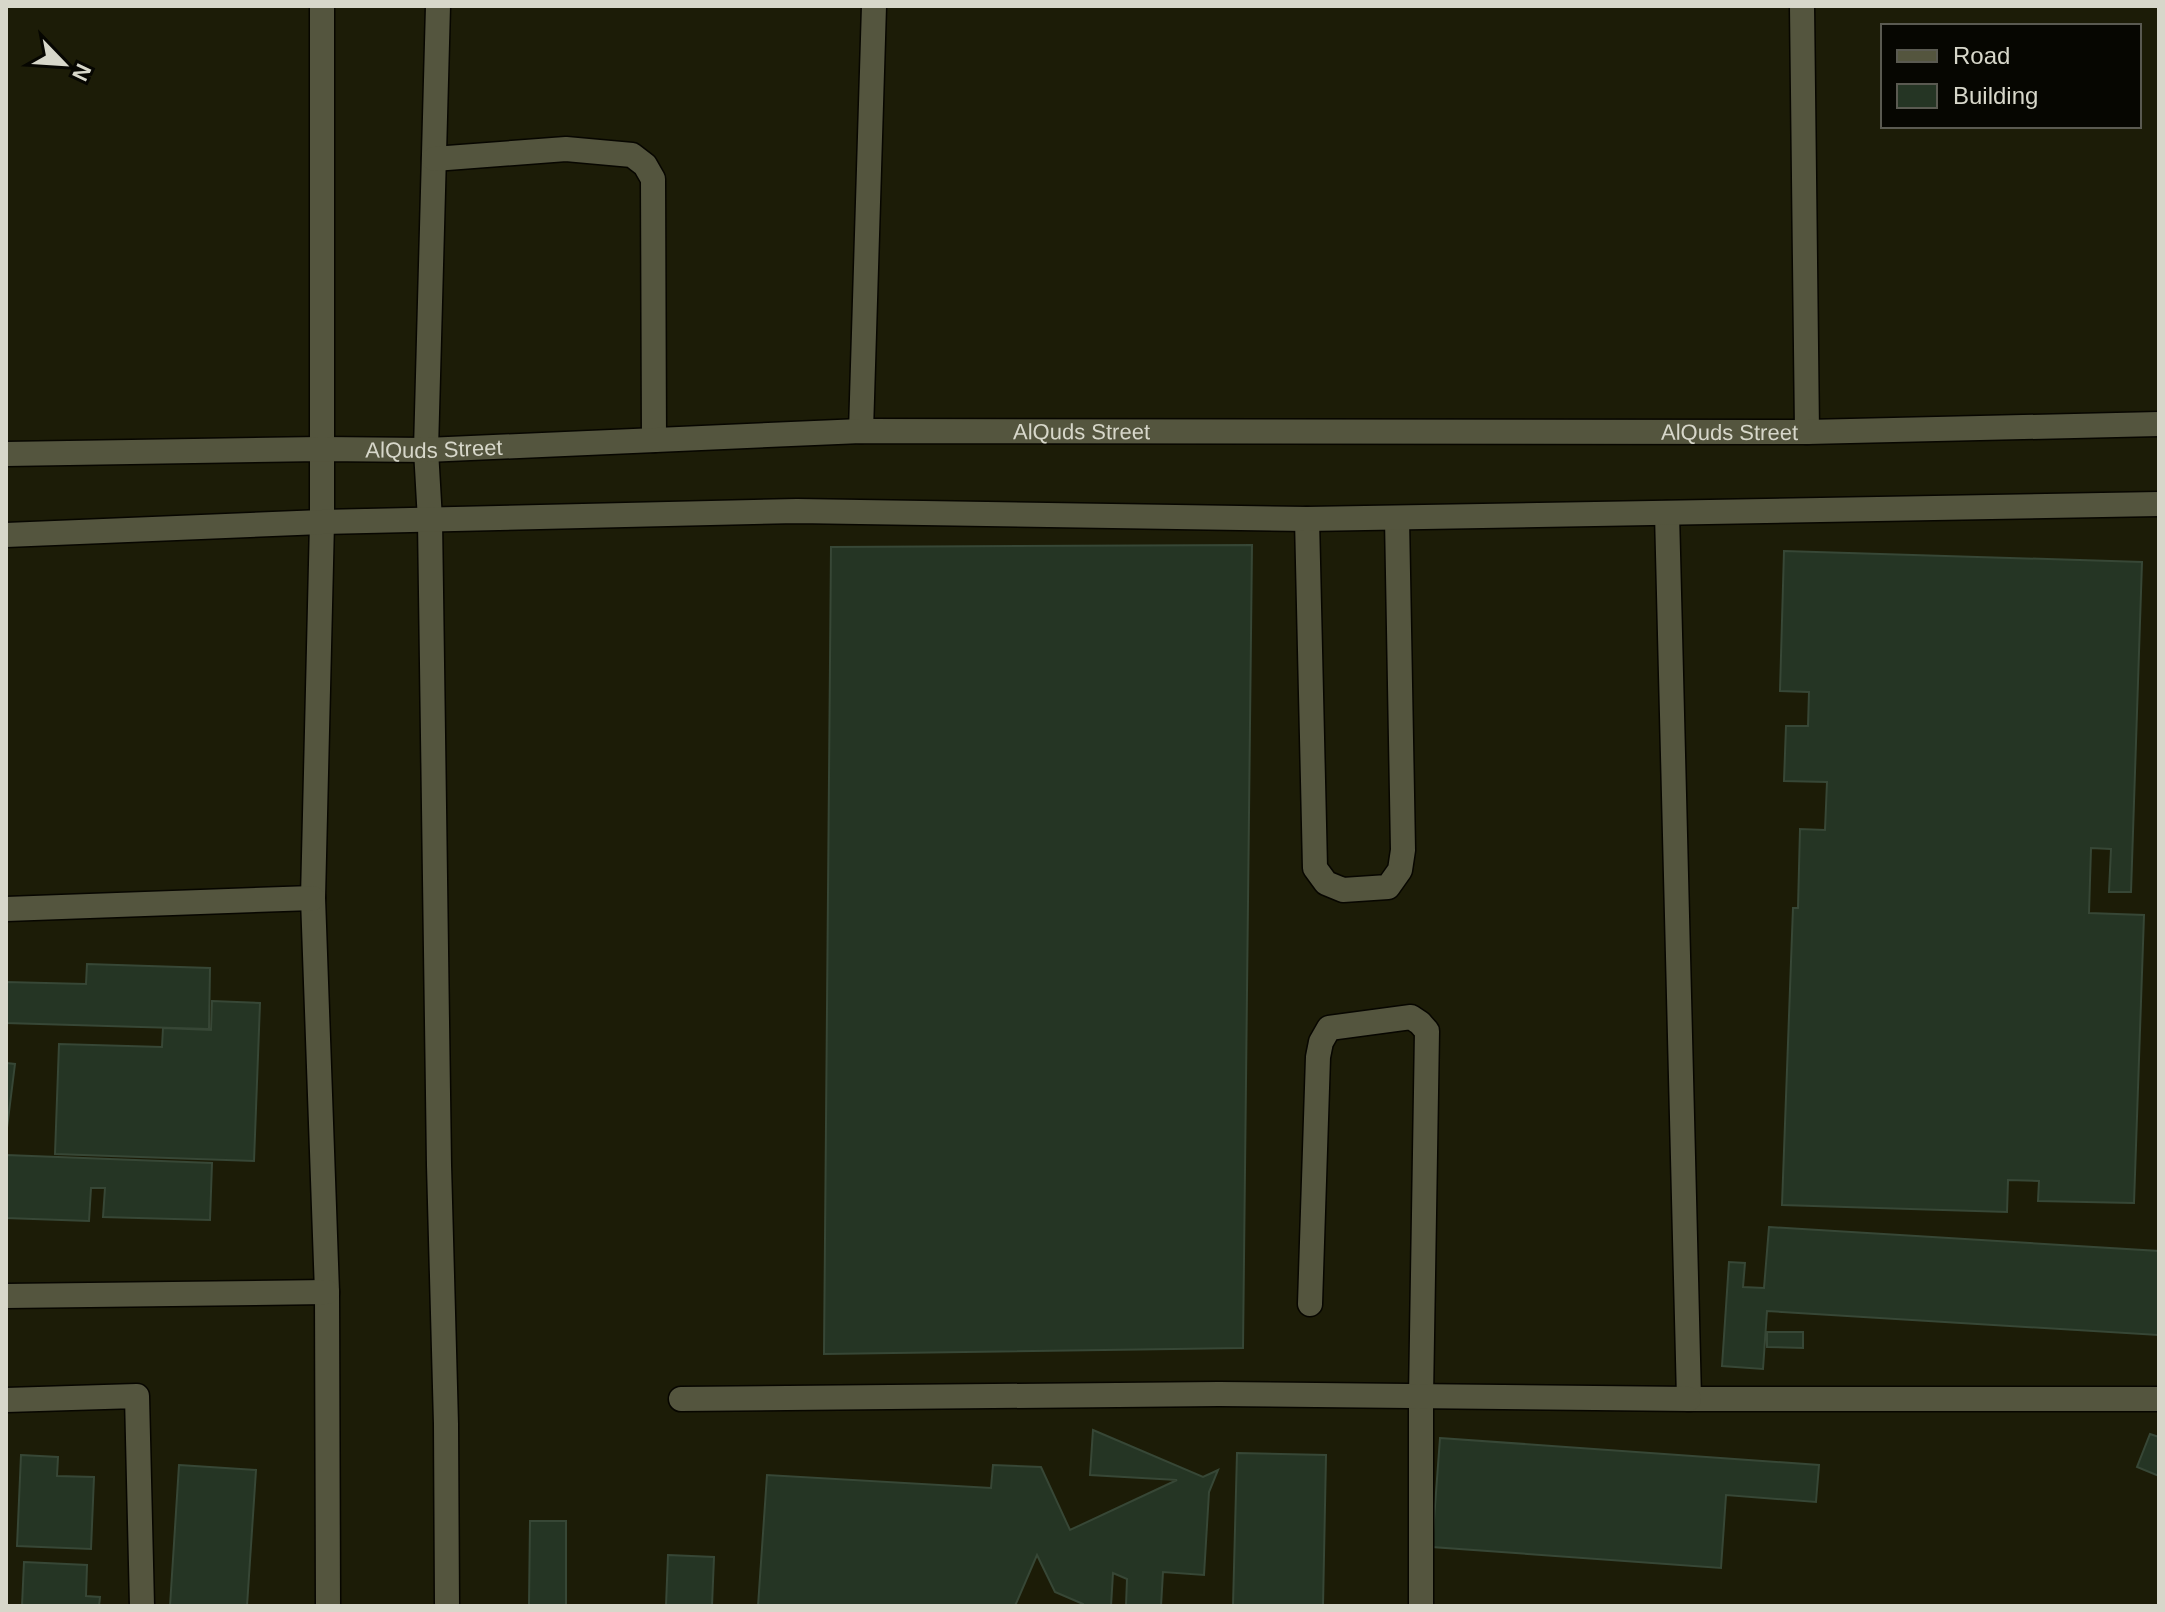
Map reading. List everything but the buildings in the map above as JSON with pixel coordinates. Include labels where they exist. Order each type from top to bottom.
[{"type":"street","points":[[322,6],[322,522],[313,898],[327,1292],[328,1606]]},
{"type":"street","points":[[438,6],[426,450],[430,520],[447,1606]]},
{"type":"street","points":[[861,431],[874,6]]},
{"type":"street","points":[[1802,6],[1807,432]]},
{"type":"street","points":[[434,159],[566,149],[632,155],[645,165],[653,179],[654,440]]},
{"type":"street","name":"AlQuds Street","points":[[6,454],[426,450],[861,431],[1807,432],[2159,424]]},
{"type":"street","points":[[6,535],[322,522],[797,511],[1307,519],[2159,504]]},
{"type":"street","points":[[1667,513],[1689,1399]]},
{"type":"street","points":[[1307,519],[1315,868],[1326,883],[1343,890],[1388,887],[1400,870],[1403,850],[1397,518]]},
{"type":"street","points":[[6,909],[313,898]]},
{"type":"street","points":[[1310,1304],[1321,1042],[1329,1028],[1411,1017],[1427,1031],[1421,1606]]},
{"type":"street","points":[[6,1296],[327,1292]]},
{"type":"street","points":[[681,1399],[1219,1394],[1689,1399],[2159,1399]]},
{"type":"street","points":[[6,1400],[137,1396],[142,1606]]}]
